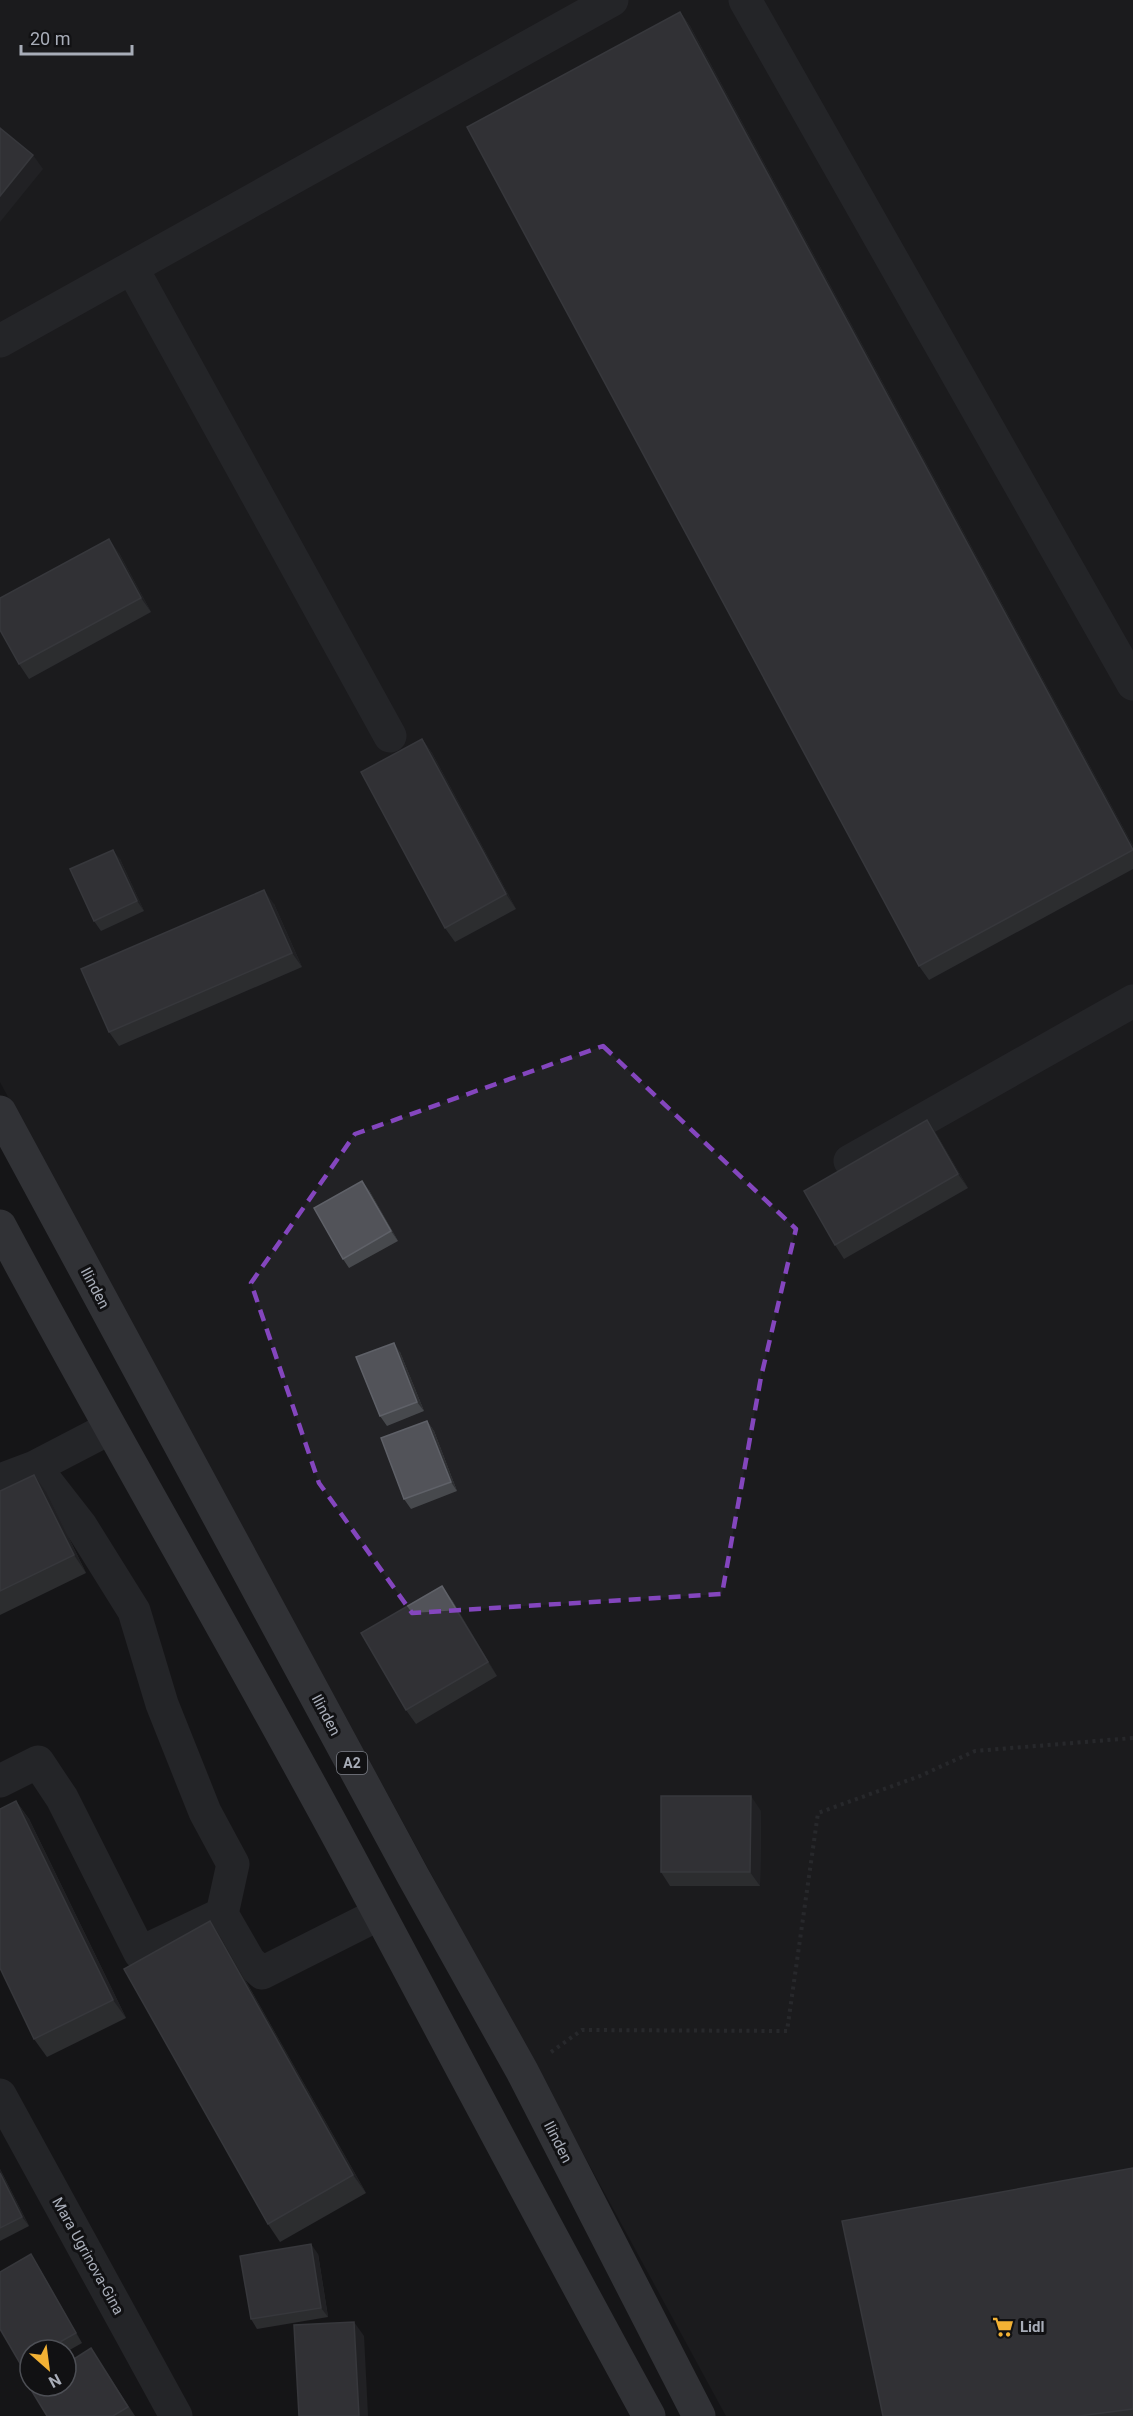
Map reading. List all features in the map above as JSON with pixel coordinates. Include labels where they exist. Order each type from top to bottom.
[{"type":"main road","name":"Ilinden","points":[[0,1112],[413,1876],[522,2071],[699,2416]]},
{"type":"main road","points":[[3,1239],[339,1838],[562,2258],[649,2416]]},
{"type":"street","points":[[0,340],[612,0]]},
{"type":"street","points":[[745,0],[1133,684]]},
{"type":"street","points":[[132,268],[390,736]]},
{"type":"street","points":[[850,1161],[1133,1000]]},
{"type":"street","points":[[0,1480],[35,1467],[110,1428]]},
{"type":"street","points":[[35,1467],[81,1526],[134,1611],[167,1715],[206,1812],[233,1864],[222,1914],[249,1961],[262,1973],[379,1914]]},
{"type":"street","points":[[0,1781],[38,1762],[62,1798],[140,1953],[222,1914]]},
{"type":"street","name":"Mara Ugrinova-Gina","points":[[0,2095],[176,2416]]},
{"type":"path","points":[[522,2071],[582,2031],[787,2031],[818,1813],[920,1776],[975,1750],[1133,1738]]},
{"type":"highlighted area","points":[[603,1046],[796,1229],[761,1377],[722,1594],[412,1613],[319,1483],[251,1283],[355,1134]]},
{"type":"shaded area","points":[[0,0],[1133,0],[1133,2416],[726,2416],[0,1082]]},
{"type":"building","points":[[680,12],[1133,850],[919,966],[467,127]]},
{"type":"building","points":[[0,128],[33,155],[0,196]]},
{"type":"building","points":[[109,539],[141,598],[19,664],[0,630],[0,598]]},
{"type":"building","points":[[422,739],[506,894],[445,928],[361,772]]},
{"type":"building","points":[[113,850],[137,901],[94,921],[70,869]]},
{"type":"building","points":[[264,890],[292,953],[109,1032],[81,969]]},
{"type":"building","points":[[927,1120],[958,1174],[835,1245],[804,1191]]},
{"type":"building","points":[[362,1181],[391,1231],[343,1259],[314,1208]]},
{"type":"building","points":[[394,1343],[417,1402],[380,1416],[356,1357]]},
{"type":"building","points":[[427,1421],[451,1482],[404,1499],[381,1438]]},
{"type":"building","points":[[34,1475],[74,1555],[0,1591],[0,1491]]},
{"type":"building","points":[[442,1586],[488,1662],[406,1710],[361,1633]]},
{"type":"building","points":[[661,1796],[751,1796],[750,1872],[661,1872]]},
{"type":"building","points":[[16,1801],[113,2000],[34,2039],[0,1968],[0,1809]]},
{"type":"building","points":[[210,1921],[353,2175],[268,2224],[124,1969]]},
{"type":"building","name":"Lidl","points":[[1133,2168],[1133,2409],[1079,2416],[883,2416],[842,2221]]},
{"type":"building","points":[[0,2173],[22,2217],[0,2228]]},
{"type":"building","points":[[311,2244],[321,2308],[251,2319],[240,2256]]},
{"type":"building","points":[[31,2254],[76,2333],[67,2338],[18,2338],[18,2360],[0,2329],[0,2272]]},
{"type":"building","points":[[354,2322],[359,2416],[299,2416],[294,2325]]},
{"type":"building","points":[[91,2348],[128,2407],[113,2416],[47,2416],[36,2398],[78,2398],[78,2356]]},
{"type":"place","name":"Lidl","points":[[1003,2327]]}]
